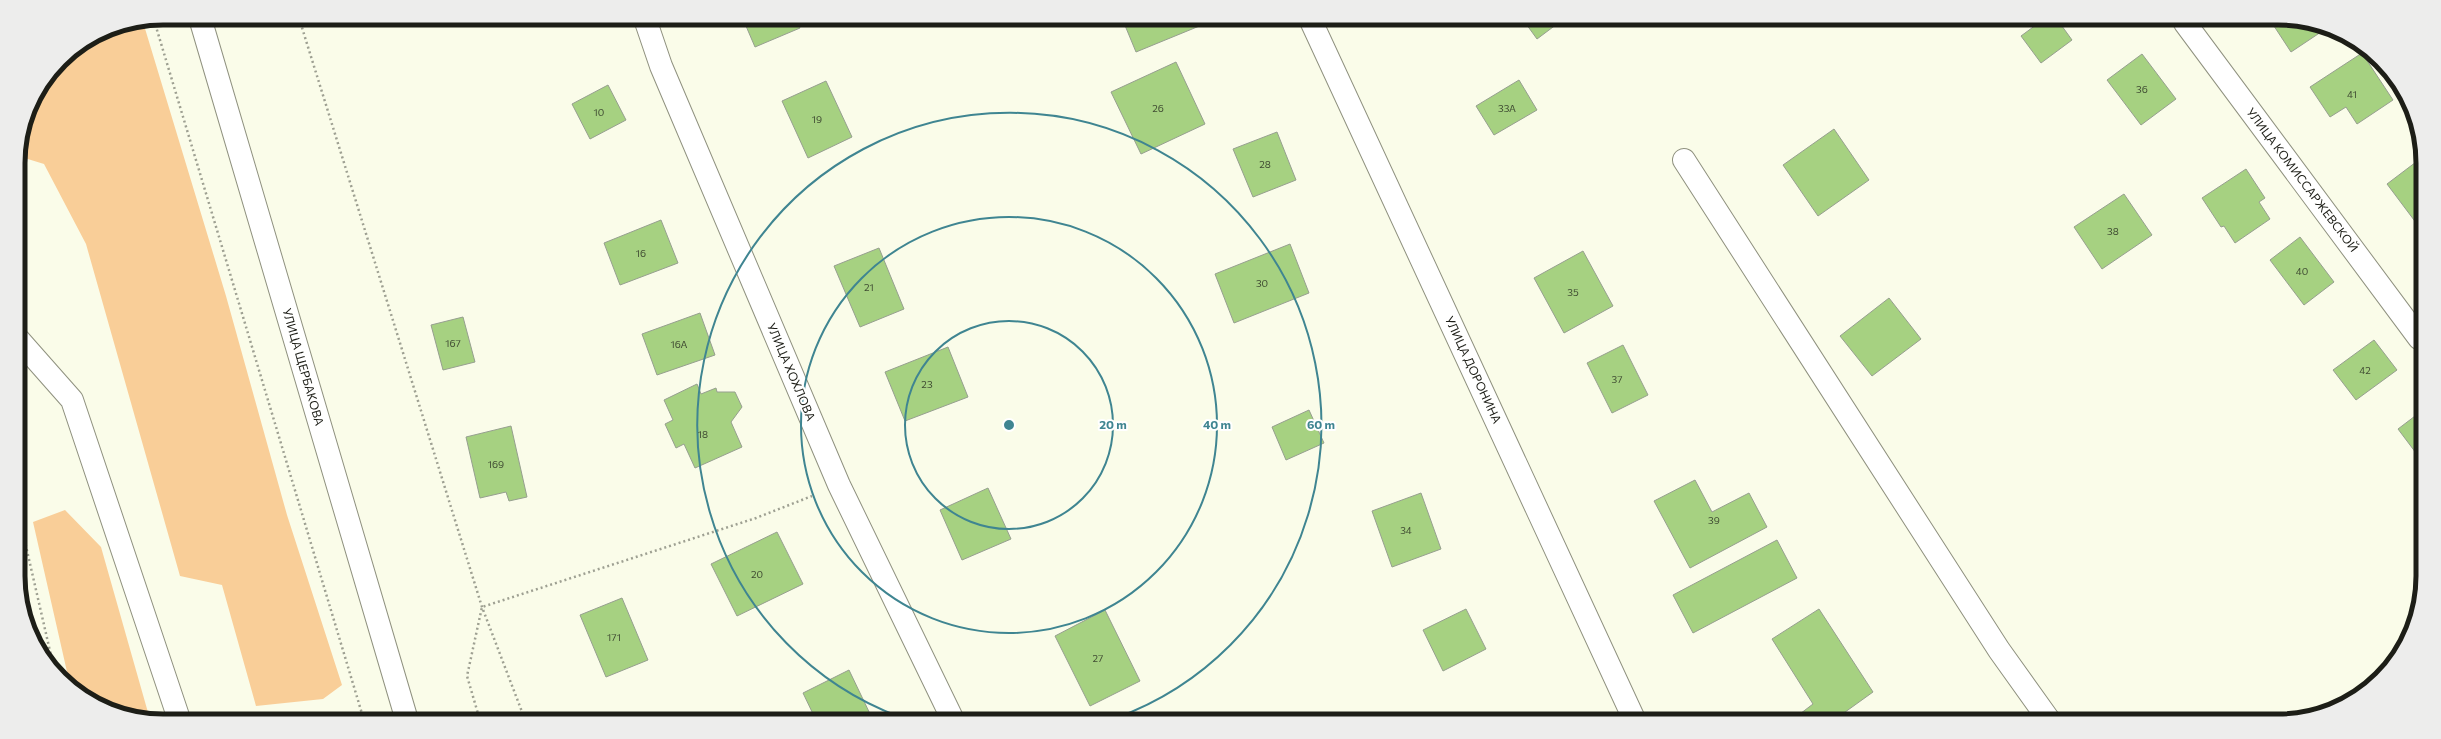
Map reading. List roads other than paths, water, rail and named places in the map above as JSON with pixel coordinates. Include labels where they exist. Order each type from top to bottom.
[{"type":"street","name":"УЛИЦА ЩЕРБАКОВА","points":[[202,25],[405,714]]},
{"type":"street","name":"УЛИЦА ХОХЛОВА","points":[[646,25],[661,66],[839,485],[950,714]]},
{"type":"street","name":"УЛИЦА ДОРОНИНА","points":[[1313,25],[1632,714]]},
{"type":"street","name":"УЛИЦА КОМИССАРЖЕВСКОЙ","points":[[2186,25],[2416,334]]},
{"type":"street","points":[[1684,160],[1995,643],[2045,714]]},
{"type":"street","points":[[25,347],[72,400],[177,714]]}]
